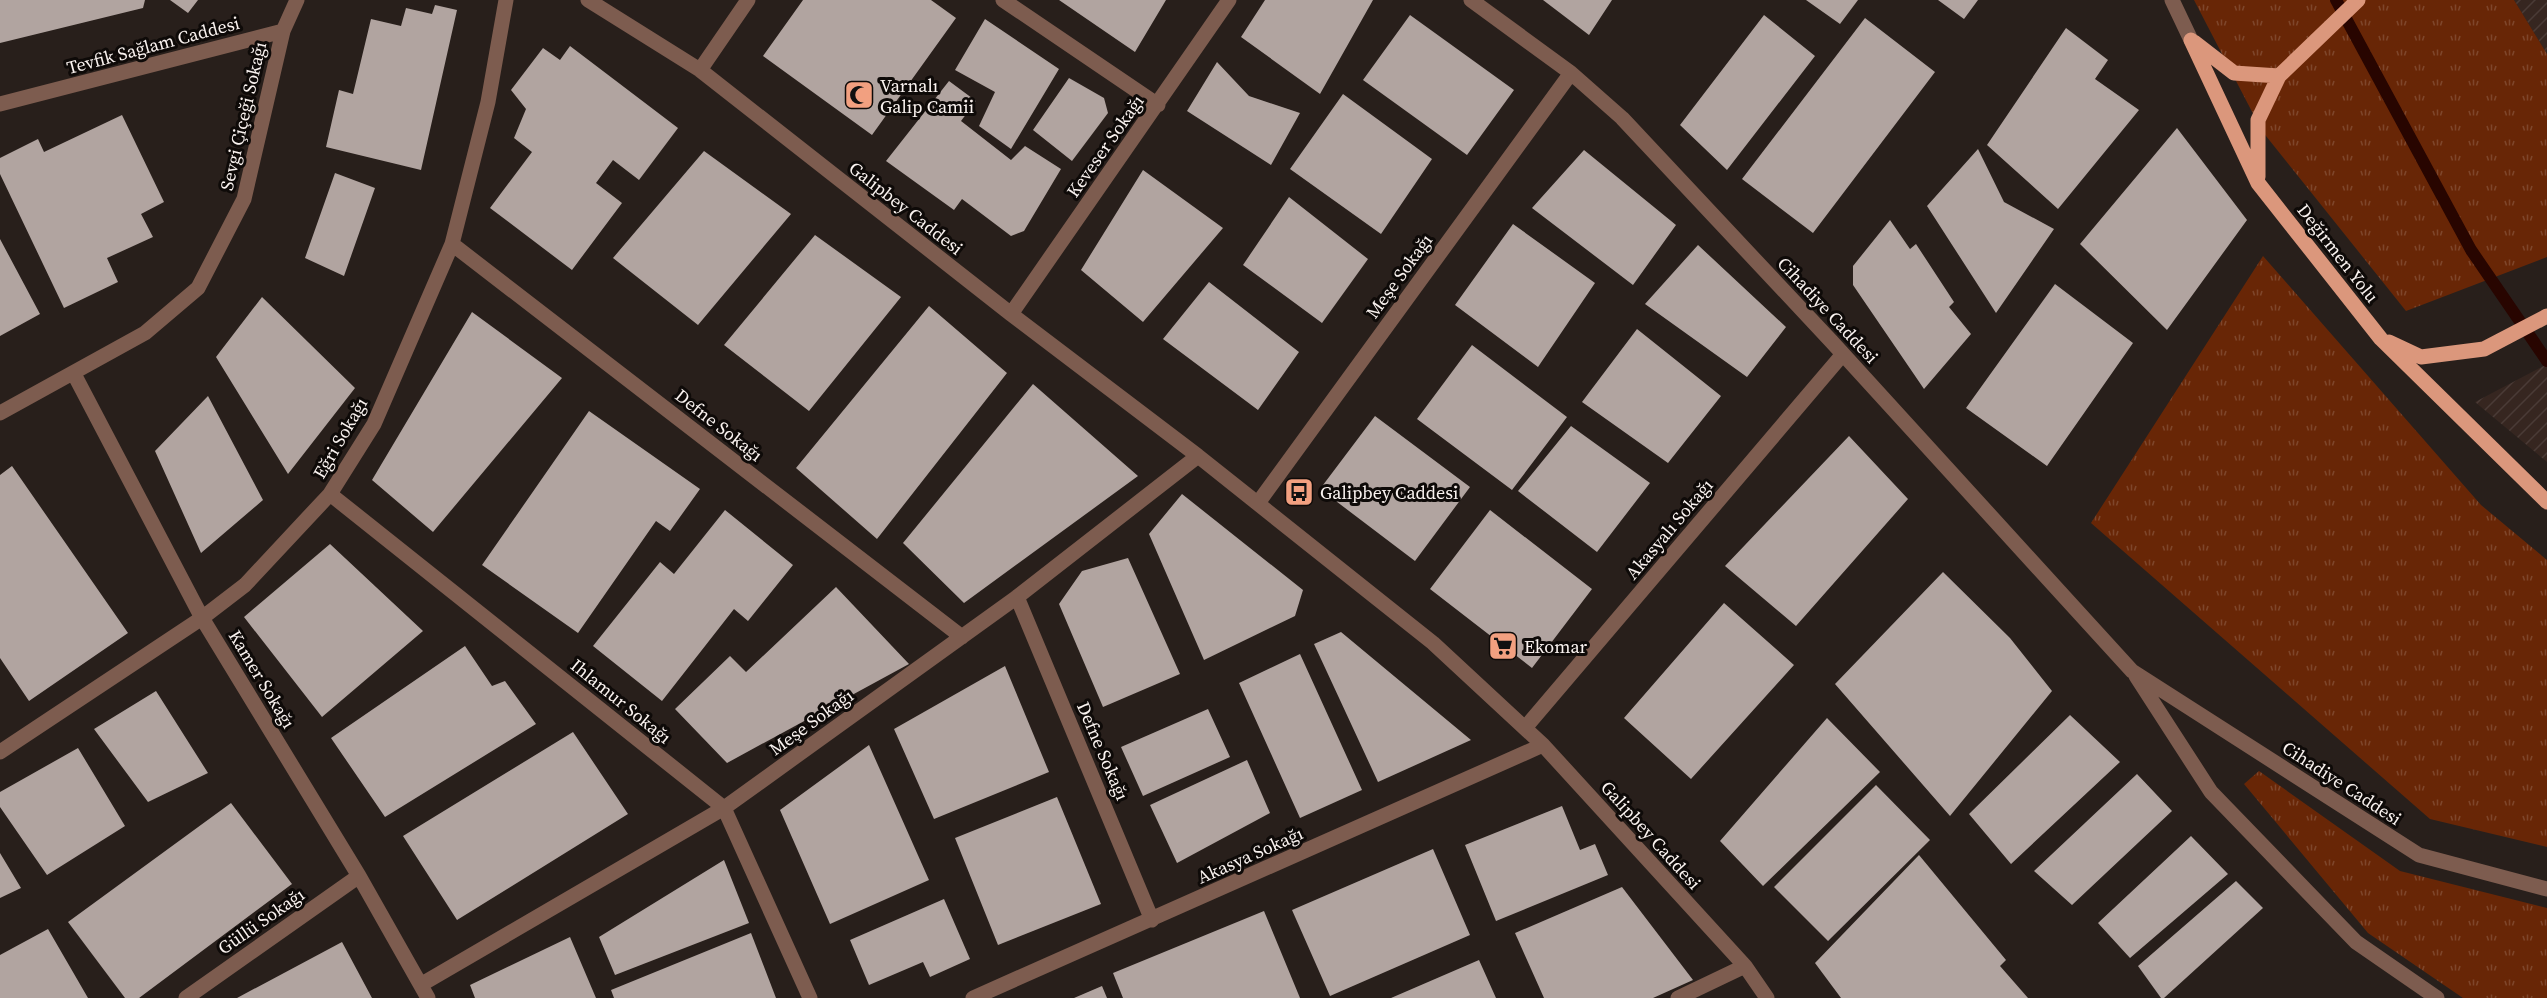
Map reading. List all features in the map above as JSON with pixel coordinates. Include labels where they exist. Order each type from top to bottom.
[{"type":"main road","points":[[2258,183],[2258,120],[2279,76],[2358,0]]},
{"type":"main road","points":[[2191,40],[2234,73],[2279,76]]},
{"type":"main road","name":"Değirmen Yolu","points":[[2191,40],[2258,183],[2380,339],[2547,502]]},
{"type":"main road","points":[[2380,339],[2421,357],[2484,349],[2547,316]]},
{"type":"main road","points":[[2532,489],[2547,495]]},
{"type":"street","points":[[283,31],[297,0]]},
{"type":"street","name":"Eğri Sokağı","points":[[0,752],[202,618],[244,585],[330,494],[374,424],[452,244],[488,102],[506,0]]},
{"type":"street","name":"Galipbey Caddesi","points":[[588,0],[700,70],[1011,314],[1198,456],[1433,643],[1543,745],[1745,966],[1767,998]]},
{"type":"street","points":[[700,70],[748,0]]},
{"type":"street","points":[[1003,0],[1158,105]]},
{"type":"street","name":"Keveser Sokağı","points":[[1011,314],[1229,0]]},
{"type":"street","name":"Cihadiye Caddesi","points":[[1471,0],[1571,73],[1622,118],[1843,354],[2132,671],[2211,792],[2356,942],[2437,998]]},
{"type":"street","name":"Değirmen Yolu","points":[[2172,0],[2191,40]]},
{"type":"street","name":"Tevfik Sağlam Caddesi","points":[[0,104],[283,31]]},
{"type":"street","name":"Sevgi Çiçeği Sokağı","points":[[0,414],[145,333],[198,288],[244,199],[283,31]]},
{"type":"street","name":"Meşe Sokağı","points":[[1258,503],[1571,73]]},
{"type":"street","name":"Defne Sokağı","points":[[452,244],[962,637]]},
{"type":"street","name":"Akasyalı Sokağı","points":[[1525,729],[1843,354]]},
{"type":"street","name":"Kamer Sokağı","points":[[74,374],[202,618],[359,876],[425,991]]},
{"type":"street","name":"Meşe Sokağı","points":[[425,991],[724,808],[1017,597],[1198,456]]},
{"type":"street","name":"Ihlamur Sokağı","points":[[330,494],[724,808],[810,998]]},
{"type":"street","name":"Defne Sokağı","points":[[1017,597],[1152,920]]},
{"type":"street","name":"Cihadiye Caddesi","points":[[2132,671],[2419,855],[2547,889]]},
{"type":"street","name":"Akasya Sokağı","points":[[973,998],[1543,745]]},
{"type":"street","name":"Güllü Sokağı","points":[[186,998],[359,876]]},
{"type":"street","points":[[1678,998],[1745,966]]},
{"type":"shaded area","points":[[2514,0],[2547,0],[2547,54]]},
{"type":"shaded area","points":[[2547,364],[2547,462],[2475,402]]},
{"type":"green space","points":[[2194,0],[2514,0],[2547,54],[2547,257],[2406,311],[2262,131]]},
{"type":"green space","points":[[2263,256],[2481,505],[2547,560],[2547,847],[2430,819],[2091,523]]},
{"type":"green space","points":[[2259,771],[2400,871],[2547,908],[2547,998],[2463,998],[2368,933],[2244,784]]},
{"type":"building","points":[[0,0],[145,0],[143,8],[0,43]]},
{"type":"building","points":[[170,0],[198,0],[188,13]]},
{"type":"building","name":"Varnalı Galip Camii","points":[[803,0],[931,0],[956,18],[872,135],[763,56]]},
{"type":"building","points":[[1059,0],[1166,0],[1135,52]]},
{"type":"building","points":[[1265,0],[1373,0],[1320,94],[1241,37]]},
{"type":"building","points":[[1543,0],[1612,0],[1589,35]]},
{"type":"building","points":[[1806,0],[1858,0],[1840,24]]},
{"type":"building","points":[[1938,0],[1978,0],[1964,19]]},
{"type":"building","points":[[435,5],[457,10],[421,170],[326,147],[339,90],[353,94],[371,19],[401,26],[406,8],[432,14]]},
{"type":"building","points":[[1410,15],[1514,90],[1467,155],[1363,80]]},
{"type":"building","points":[[1764,15],[1815,56],[1727,170],[1680,125]]},
{"type":"building","points":[[1865,18],[1935,72],[1813,233],[1742,179]]},
{"type":"building","points":[[985,19],[1059,69],[1011,149],[979,126],[995,92],[955,70]]},
{"type":"building","points":[[2066,28],[2108,60],[2095,79],[2139,110],[2058,209],[1987,145]]},
{"type":"building","points":[[570,46],[678,128],[639,180],[613,160],[596,183],[622,203],[572,270],[490,208],[532,152],[514,138],[526,109],[511,90],[543,48],[560,60]]},
{"type":"building","points":[[1217,62],[1249,96],[1300,113],[1271,165],[1187,111]]},
{"type":"building","points":[[1069,78],[1104,98],[1108,113],[1072,161],[1033,130]]},
{"type":"building","points":[[949,81],[976,101],[961,121],[1011,160],[1025,146],[1061,169],[1024,231],[1011,236],[962,199],[954,210],[886,161]]},
{"type":"building","points":[[1343,94],[1432,159],[1381,234],[1290,169]]},
{"type":"building","points":[[122,115],[164,202],[141,214],[153,237],[107,258],[118,282],[64,308],[0,174],[0,158],[38,139],[44,152]]},
{"type":"building","points":[[2177,128],[2247,220],[2167,330],[2080,244]]},
{"type":"building","points":[[1978,149],[2004,202],[2054,229],[1996,313],[1927,206]]},
{"type":"building","points":[[1584,150],[1676,225],[1633,285],[1532,208]]},
{"type":"building","points":[[704,151],[791,214],[698,325],[613,258]]},
{"type":"building","points":[[1143,170],[1223,228],[1143,322],[1081,270]]},
{"type":"building","points":[[335,173],[375,188],[344,276],[305,258]]},
{"type":"building","points":[[1289,197],[1368,259],[1322,323],[1243,265]]},
{"type":"building","points":[[1890,220],[1910,249],[1916,244],[1954,302],[1949,307],[1971,334],[1924,389],[1853,285],[1853,266]]},
{"type":"building","points":[[1513,224],[1595,283],[1538,367],[1455,305]]},
{"type":"building","points":[[815,235],[901,297],[809,411],[724,345]]},
{"type":"building","points":[[0,239],[40,314],[0,336]]},
{"type":"building","points":[[1698,245],[1786,327],[1747,377],[1645,304]]},
{"type":"building","points":[[1209,282],[1299,352],[1258,410],[1163,339]]},
{"type":"building","points":[[2055,284],[2133,343],[2047,466],[1966,408]]},
{"type":"building","points":[[262,297],[355,388],[288,474],[216,357]]},
{"type":"building","points":[[929,306],[1007,373],[877,539],[796,468]]},
{"type":"building","points":[[472,312],[562,378],[433,532],[372,480]]},
{"type":"building","points":[[1637,329],[1721,396],[1668,463],[1582,402]]},
{"type":"building","points":[[1472,345],[1567,417],[1512,490],[1417,419]]},
{"type":"building","points":[[1033,384],[1138,476],[964,603],[903,543]]},
{"type":"building","points":[[208,396],[263,500],[201,553],[155,451]]},
{"type":"building","points":[[589,411],[700,489],[670,531],[656,521],[578,633],[482,565]]},
{"type":"building","points":[[1375,416],[1470,487],[1415,561],[1320,489]]},
{"type":"building","points":[[1571,426],[1650,483],[1597,552],[1518,491]]},
{"type":"building","points":[[1849,436],[1908,499],[1796,626],[1725,566]]},
{"type":"building","points":[[12,466],[128,633],[29,701],[0,658],[0,475]]},
{"type":"building","points":[[1182,494],[1303,590],[1295,616],[1204,660],[1149,534]]},
{"type":"building","points":[[725,510],[793,565],[748,621],[734,609],[662,701],[593,646],[660,562],[674,574]]},
{"type":"building","points":[[1490,510],[1592,589],[1532,668],[1430,589]]},
{"type":"building","points":[[330,544],[423,631],[322,717],[244,617]]},
{"type":"building","points":[[1128,558],[1180,674],[1103,707],[1059,604],[1082,571]]},
{"type":"building","points":[[1943,572],[2010,638],[2052,691],[1950,816],[1835,684]]},
{"type":"building","points":[[836,587],[909,664],[727,763],[675,709],[730,656],[746,672]]},
{"type":"building","points":[[1724,603],[1794,665],[1691,779],[1624,718]]},
{"type":"building","points":[[1341,632],[1471,740],[1378,782],[1314,644]]},
{"type":"building","points":[[465,646],[492,686],[505,681],[536,724],[385,817],[331,738]]},
{"type":"building","points":[[1300,654],[1362,790],[1300,818],[1239,683]]},
{"type":"building","points":[[1005,666],[1049,772],[934,819],[894,729]]},
{"type":"building","points":[[156,691],[208,773],[148,802],[94,729]]},
{"type":"building","points":[[1208,709],[1230,757],[1143,796],[1121,747]]},
{"type":"building","points":[[2070,715],[2120,762],[2011,864],[1969,814]]},
{"type":"building","points":[[1827,718],[1880,772],[1763,886],[1720,841]]},
{"type":"building","points":[[573,732],[628,814],[457,920],[403,836]]},
{"type":"building","points":[[869,745],[929,880],[830,924],[780,810]]},
{"type":"building","points":[[78,748],[125,826],[47,875],[0,807],[0,792]]},
{"type":"building","points":[[1247,760],[1270,813],[1177,863],[1150,805]]},
{"type":"building","points":[[2137,774],[2172,811],[2072,905],[2034,871]]},
{"type":"building","points":[[1876,785],[1930,840],[1828,941],[1774,887]]},
{"type":"building","points":[[1057,797],[1101,904],[998,945],[955,838]]},
{"type":"building","points":[[231,803],[292,884],[139,998],[125,998],[68,922]]},
{"type":"building","points":[[1562,806],[1580,850],[1595,844],[1608,875],[1496,921],[1465,845]]},
{"type":"building","points":[[2191,836],[2228,874],[2130,958],[2098,923]]},
{"type":"building","points":[[1433,849],[1470,935],[1330,996],[1292,910]]},
{"type":"building","points":[[0,853],[21,888],[0,898]]},
{"type":"building","points":[[1919,855],[2006,960],[2000,966],[2028,998],[1841,998],[1815,963]]},
{"type":"building","points":[[724,860],[749,923],[615,975],[599,937]]},
{"type":"building","points":[[2236,881],[2263,908],[2164,998],[2161,998],[2138,966]]},
{"type":"building","points":[[1622,887],[1693,980],[1653,998],[1544,998],[1515,933]]},
{"type":"building","points":[[944,899],[970,959],[930,977],[923,962],[869,985],[850,940]]},
{"type":"building","points":[[1264,911],[1300,998],[1123,998],[1113,973]]},
{"type":"building","points":[[48,929],[88,998],[0,998],[0,955]]},
{"type":"building","points":[[751,933],[776,998],[614,998],[611,990]]},
{"type":"building","points":[[570,937],[596,998],[475,998],[470,985]]},
{"type":"building","points":[[342,942],[372,998],[237,998]]},
{"type":"building","points":[[1479,960],[1496,998],[1391,998]]},
{"type":"building","points":[[1102,986],[1107,998],[1074,998]]},
{"type":"waterway","points":[[2336,0],[2471,250],[2547,361]]},
{"type":"place","name":"Varnalı Galip Camii","points":[[859,95]]},
{"type":"place","name":"Galipbey Caddesi","points":[[1299,492]]},
{"type":"place","name":"Ekomar","points":[[1503,646]]}]
